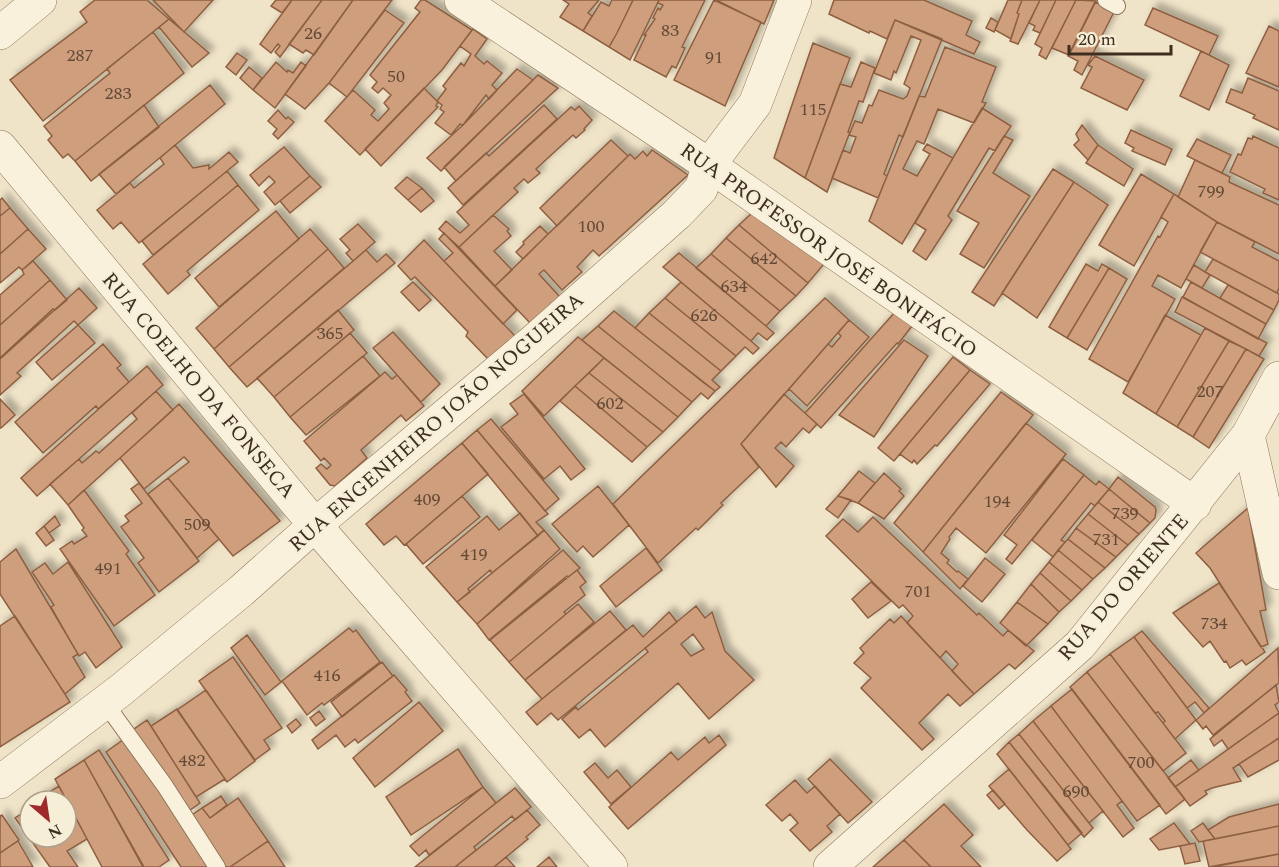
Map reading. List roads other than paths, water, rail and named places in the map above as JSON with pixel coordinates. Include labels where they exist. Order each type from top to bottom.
[{"type":"street","points":[[0,33],[40,0]]},
{"type":"street","name":"RUA PROFESSOR JOSÉ BONIFÁCIO","points":[[461,0],[709,165],[1195,504]]},
{"type":"street","name":"RUA ENGENHEIRO JOÃO NOGUEIRA","points":[[0,782],[105,703],[241,591],[315,525],[529,345],[677,214],[700,189],[709,165],[756,104],[795,0]]},
{"type":"street","name":"RUA COELHO DA FONSECA","points":[[0,147],[315,525],[611,867]]},
{"type":"street","name":"RUA DO ORIENTE","points":[[830,867],[1080,645],[1248,435],[1279,378]]},
{"type":"street","points":[[1248,435],[1279,573]]},
{"type":"lane","points":[[105,703],[165,786],[217,867]]}]
